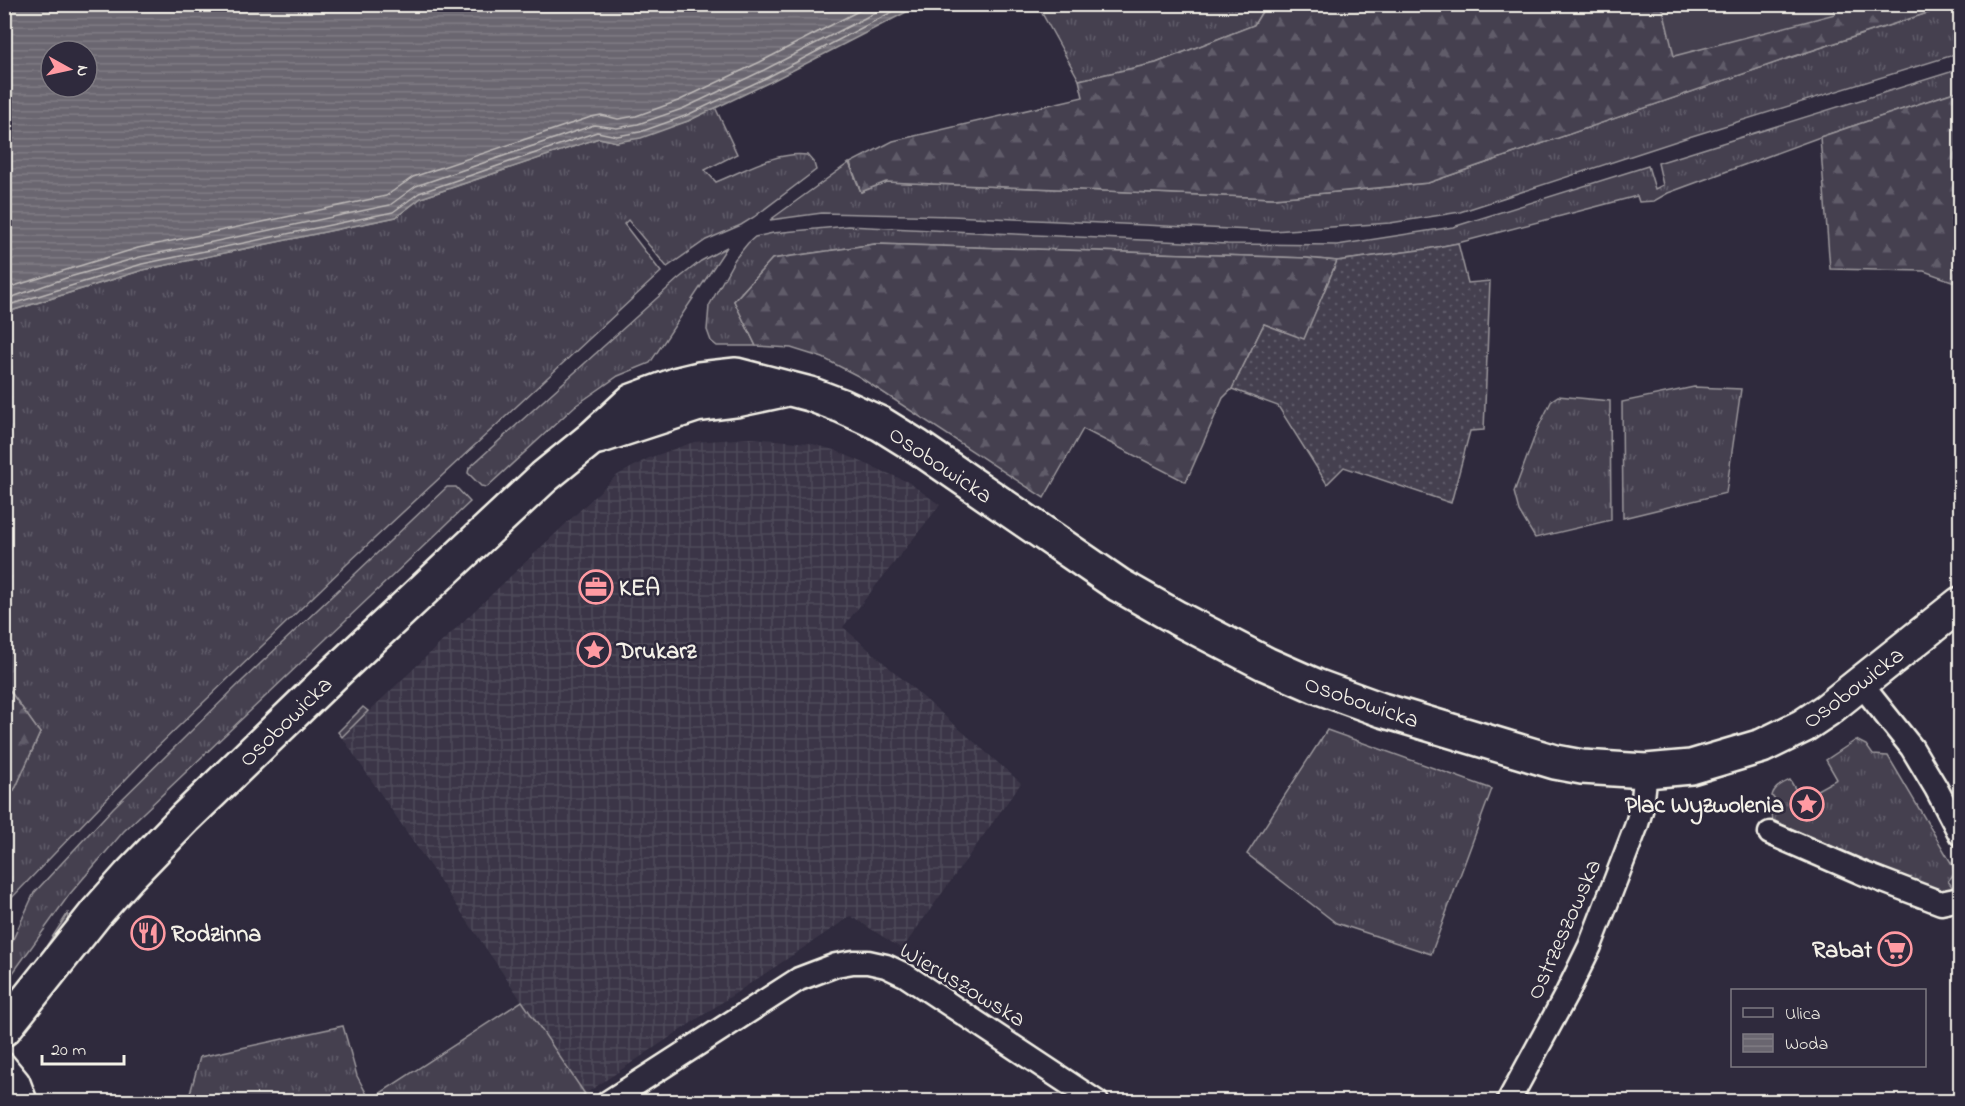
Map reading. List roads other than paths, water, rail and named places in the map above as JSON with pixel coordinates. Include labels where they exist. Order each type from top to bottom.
[{"type":"street","name":"Osobowicka","points":[[4,1029],[98,912],[185,818],[544,477],[592,438],[632,401],[678,384],[699,379],[736,375],[842,406],[881,424],[1119,585],[1186,623],[1292,676],[1382,710],[1538,758],[1582,767],[1646,771],[1691,767],[1762,746],[1803,726],[1862,684],[1960,604]]},
{"type":"street","points":[[1862,684],[1912,748],[1960,834]]},
{"type":"street","name":"Ostrzeszowska","points":[[1508,1101],[1590,946],[1636,827],[1642,807],[1646,771]]},
{"type":"street","points":[[1770,833],[1862,873],[1941,903],[1960,899]]},
{"type":"street","name":"Wieruszowska","points":[[608,1101],[799,979],[836,965],[868,962],[886,966],[904,975],[1097,1101]]},
{"type":"street","points":[[4,1064],[18,1081],[26,1101]]},
{"type":"water","points":[[5,4],[920,4],[770,82],[688,121],[641,138],[617,142],[599,138],[421,198],[396,217],[143,270],[14,310],[5,318]]},
{"type":"place","name":"KEA","points":[[596,587]]},
{"type":"place","name":"Drukarz","points":[[594,650]]},
{"type":"place","name":"Plac Wyzwolenia","points":[[1807,804]]},
{"type":"place","name":"Rodzinna","points":[[148,933]]},
{"type":"place","name":"Rabat","points":[[1895,949]]}]
